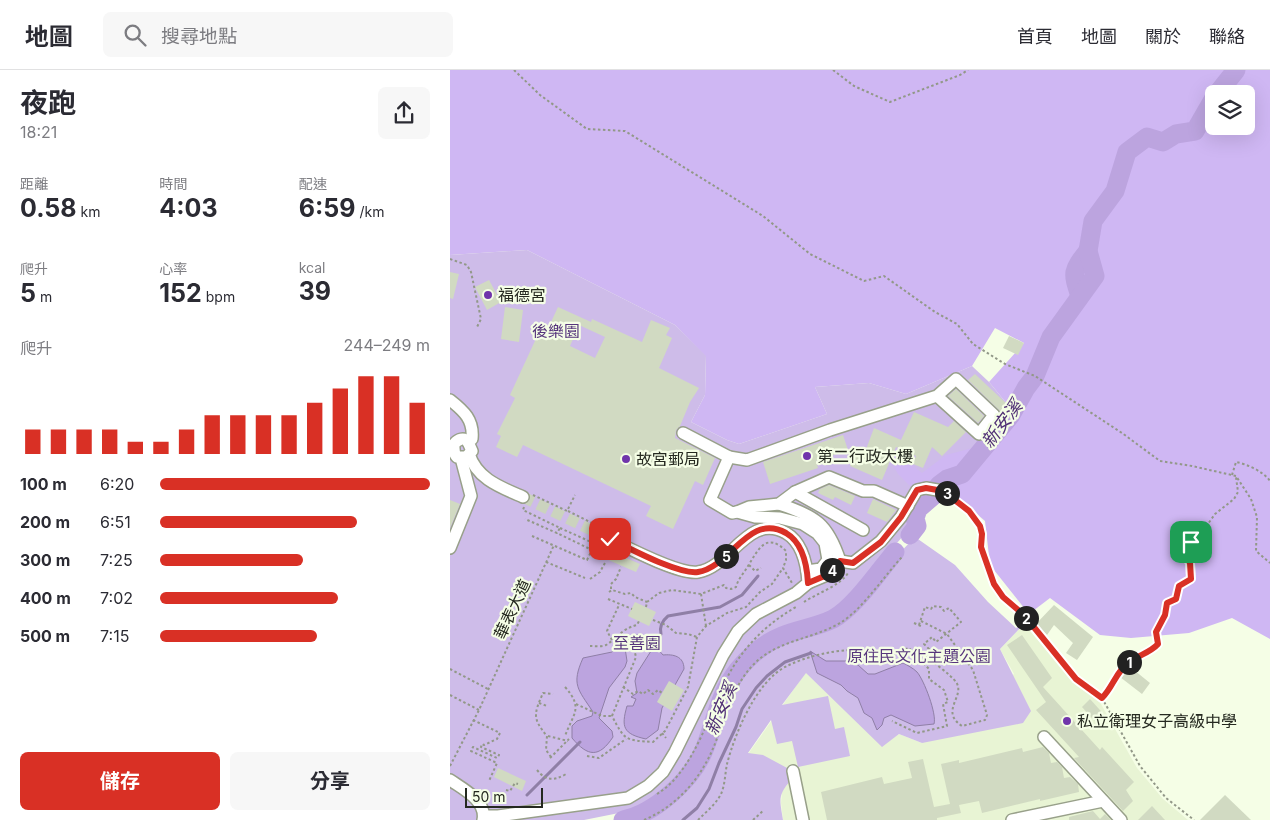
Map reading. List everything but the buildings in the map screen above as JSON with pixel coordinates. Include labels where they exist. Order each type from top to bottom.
[{"type":"lane","points":[[683,433],[729,458],[747,460],[830,430],[937,396],[956,379],[994,415],[979,434],[937,396]]},
{"type":"lane","points":[[450,400],[468,416],[473,430],[472,439],[468,442]]},
{"type":"lane","points":[[450,548],[472,496],[456,453],[454,444],[457,440],[464,439],[468,442],[472,451],[456,453]]},
{"type":"lane","points":[[456,453],[473,465],[489,482],[526,499]]},
{"type":"lane","points":[[729,458],[710,500],[732,513],[749,507],[780,504],[801,511],[824,526],[833,541],[840,561]]},
{"type":"lane","points":[[780,504],[795,492],[829,476],[863,490],[874,491],[908,506]]},
{"type":"lane","points":[[840,561],[853,563],[881,542],[901,517],[917,490],[923,488],[937,490]]},
{"type":"lane","points":[[795,492],[864,530]]},
{"type":"lane","points":[[737,512],[756,517],[780,518],[803,524],[817,533],[825,543],[828,560],[821,569],[807,571]]},
{"type":"lane","points":[[607,536],[670,567],[685,572],[698,572],[710,568],[754,532],[766,528],[779,530],[793,538],[801,549],[808,583]]},
{"type":"lane","points":[[450,780],[468,792],[482,807],[483,818],[628,798],[648,786],[663,772],[675,752],[723,655],[738,632],[756,614],[796,593],[808,583],[827,575],[840,561]]},
{"type":"lane","points":[[1044,737],[1121,820]]},
{"type":"lane","points":[[793,771],[803,820]]},
{"type":"lane","points":[[1012,820],[1103,801]]},
{"type":"path","points":[[514,70],[540,94],[587,129],[625,131],[763,216],[810,254],[864,280],[884,276],[935,312],[957,324],[973,344],[1006,364],[1035,376],[1122,433],[1160,461],[1236,476],[1251,499],[1257,517],[1256,551],[1270,563]]},
{"type":"path","points":[[833,70],[854,86],[890,102],[960,75],[968,70]]},
{"type":"path","points":[[450,259],[467,265],[471,272],[482,319],[477,327]]},
{"type":"path","points":[[1232,475],[1236,462],[1248,464],[1253,470],[1266,474],[1270,481]]},
{"type":"path","points":[[1102,698],[1128,663],[1148,653],[1158,644],[1156,632],[1165,615],[1167,603],[1176,599],[1179,586],[1191,579],[1190,563],[1187,558],[1191,542],[1215,514],[1234,499],[1238,492],[1236,476]]},
{"type":"path","points":[[937,490],[969,511],[980,526],[982,534],[981,547],[984,558],[994,584],[1003,597],[1024,615],[1076,679],[1102,698],[1140,766],[1166,798],[1194,820]]},
{"type":"path","points":[[530,494],[567,511],[607,536],[600,546],[560,528],[523,510],[526,499],[530,494]]},
{"type":"path","points":[[567,511],[575,495]]},
{"type":"path","points":[[525,518],[592,550],[587,560],[532,536]]},
{"type":"path","points":[[557,533],[560,528]]},
{"type":"path","points":[[612,716],[626,739],[631,741],[653,742],[662,734],[688,686],[697,637],[706,626],[727,613],[746,607],[760,592],[772,584],[783,568],[786,560],[786,551],[781,546],[765,543],[757,550],[750,565],[736,586],[731,589],[726,588],[724,585],[701,594],[672,590],[659,593],[648,602],[646,607]]},
{"type":"path","name":"華表大道","points":[[450,766],[479,710],[554,545]]},
{"type":"path","points":[[644,820],[683,795],[698,778],[707,762],[732,700],[751,668],[775,648],[831,628],[849,617],[901,556]]},
{"type":"path","points":[[590,580],[600,572],[606,561]]},
{"type":"path","points":[[546,562],[585,578]]},
{"type":"path","points":[[750,565],[755,571],[761,568]]},
{"type":"path","points":[[621,567],[616,579],[611,584],[610,592],[612,590],[625,594],[631,593],[635,597],[648,602]]},
{"type":"path","points":[[783,568],[795,590]]},
{"type":"path","points":[[701,594],[706,626]]},
{"type":"path","points":[[608,599],[632,609]]},
{"type":"path","points":[[612,640],[607,632],[619,605]]},
{"type":"path","points":[[919,625],[925,607],[931,609],[933,606],[941,607],[944,611],[949,608],[961,622],[936,642],[932,637],[924,644],[929,649],[923,662]]},
{"type":"path","points":[[652,620],[666,625],[676,633],[697,637]]},
{"type":"path","points":[[590,646],[605,646],[626,628],[637,625],[639,621]]},
{"type":"path","points":[[921,621],[947,634],[973,670],[987,715],[985,720],[962,726],[956,722],[952,709],[959,690],[956,682],[925,656]]},
{"type":"path","points":[[914,623],[923,627]]},
{"type":"path","points":[[612,716],[636,658],[634,649],[619,635]]},
{"type":"path","points":[[698,820],[714,804],[720,794],[731,750],[748,711],[773,675],[786,666],[824,654],[848,650],[858,650],[880,655],[909,648],[929,669],[930,679],[944,690],[948,702],[943,704],[947,726],[917,733],[892,721]]},
{"type":"path","points":[[450,670],[488,689]]},
{"type":"path","points":[[565,687],[575,698],[576,704],[574,718],[566,736]]},
{"type":"path","points":[[623,687],[633,694],[638,691],[643,694],[648,690],[653,694],[658,690],[662,693]]},
{"type":"path","points":[[548,736],[546,750],[551,758],[568,740],[548,736],[537,724],[535,713],[543,693],[553,694]]},
{"type":"path","points":[[450,695],[479,710]]},
{"type":"path","points":[[539,703],[547,706]]},
{"type":"path","points":[[576,704],[602,716],[612,716]]},
{"type":"path","points":[[473,720],[500,733],[497,739],[484,745],[482,744],[481,747],[499,755],[497,758],[473,747],[471,751],[497,763],[489,781]]},
{"type":"path","points":[[662,734],[666,738]]},
{"type":"path","points":[[587,756],[599,758],[626,739]]},
{"type":"path","points":[[537,770],[545,778],[551,780],[566,774]]},
{"type":"path","points":[[506,790],[510,791],[515,782],[518,784]]},
{"type":"path","points":[[755,819],[764,810]]},
{"type":"shaded area","points":[[450,70],[1270,70],[1270,639],[1232,618],[1189,633],[1131,638],[1100,635],[1050,598],[1029,614],[990,565],[985,521],[956,496],[925,492],[909,485],[898,474],[890,460],[896,454],[922,473],[946,455],[980,446],[1012,410],[989,382],[1024,343],[995,328],[972,366],[906,394],[869,383],[815,387],[827,414],[739,444],[691,422],[705,395],[706,356],[675,325],[527,250],[450,255]]},
{"type":"shaded area","name":"私立衛理女子高級中學","points":[[1024,624],[1077,686],[1097,699],[1137,768],[1163,799],[1188,820],[783,820],[782,791],[791,780],[748,754],[806,672],[882,746],[899,734],[922,743],[1014,674],[1000,649]]},
{"type":"shaded area","points":[[656,638],[660,642],[656,647],[663,655],[670,655],[680,659],[684,669],[662,708],[658,730],[646,739],[628,732],[624,719],[627,706],[633,706],[636,699],[631,697],[637,693],[635,681],[637,673],[651,651],[650,648]]},
{"type":"shaded area","points":[[623,642],[626,644],[627,661],[625,667],[609,688],[599,718],[612,731],[613,737],[598,752],[588,752],[572,738],[572,726],[577,721],[592,716],[593,712],[583,698],[578,686],[577,675],[579,667],[583,658],[612,652]]},
{"type":"shaded area","points":[[810,651],[826,661],[849,661],[858,665],[868,674],[875,674],[903,663],[910,667],[920,676],[926,689],[934,713],[934,724],[915,726],[891,715],[884,718],[882,725],[877,730],[872,718],[864,713],[858,698],[841,685],[817,673]]},
{"type":"green space","points":[[527,250],[675,325],[706,355],[705,395],[691,422],[739,444],[827,414],[815,387],[869,383],[906,394],[972,366],[989,382],[1012,410],[980,446],[925,493],[909,514],[910,528],[852,595],[832,612],[783,629],[750,649],[722,697],[700,743],[677,783],[644,808],[584,820],[450,820],[450,255]]},
{"type":"green space","name":"原住民文化主題公園","points":[[915,537],[955,565],[988,602],[1016,628],[1024,624],[1000,649],[1031,711],[1023,723],[922,743],[899,734],[882,747],[806,673],[782,705],[828,696],[835,729],[844,727],[850,756],[798,767],[792,741],[777,744],[771,720],[748,753],[763,755],[789,769],[791,780],[783,790],[781,798],[783,820],[639,820],[672,803],[697,776],[731,694],[751,662],[772,646],[794,636],[833,625],[853,608],[889,564]]},
{"type":"waterway","name":"新安溪","points":[[1224,85],[1236,70]]},
{"type":"waterway","name":"新安溪","points":[[910,535],[917,526],[915,518],[918,509],[933,496],[939,485],[947,479],[962,474],[1011,415],[1035,376],[1051,337],[1095,276],[1088,251],[1093,221],[1115,191],[1127,152],[1147,137],[1163,142],[1176,134],[1195,131],[1205,114]]},
{"type":"waterway","name":"新安溪","points":[[1080,296],[1075,272],[1088,251]]},
{"type":"waterway","name":"新安溪","points":[[623,820],[647,811],[659,803],[671,794],[691,773],[704,750],[726,689],[747,660],[758,650],[776,639],[827,622],[841,614],[858,598],[895,552]]},
{"type":"waterway","points":[[623,645],[637,636],[654,641],[658,640],[662,624],[668,616],[720,607],[742,595],[758,576]]},
{"type":"waterway","points":[[683,820],[697,808],[709,789],[742,709],[756,688],[767,676],[785,662],[811,653]]},
{"type":"waterway","points":[[527,795],[580,742]]},
{"type":"tunnel","points":[[523,497],[610,539]]},
{"type":"place","name":"福德宮","points":[[488,295]]},
{"type":"place","name":"第二行政大樓","points":[[807,456]]},
{"type":"place","name":"故宮郵局","points":[[626,459]]},
{"type":"place","name":"私立衛理女子高級中學","points":[[1067,721]]},
{"type":"route","points":[[610,539],[670,567],[685,572],[698,572],[710,568],[723,559],[754,532],[766,528],[779,530],[793,538],[801,549],[808,583],[827,575],[840,561],[849,564],[853,563],[881,542],[901,517],[917,490],[926,488],[943,491],[969,511],[980,526],[982,534],[981,547],[984,558],[994,584],[1003,597],[1024,615],[1076,679],[1102,698],[1117,675],[1128,663],[1136,657],[1148,653],[1158,644],[1156,628],[1165,615],[1167,603],[1176,599],[1179,586],[1191,579],[1190,563],[1187,558],[1191,542]]},
{"type":"park label","name":"後樂園","points":[[556,331]]},
{"type":"park label","name":"至善園","points":[[637,643]]}]
